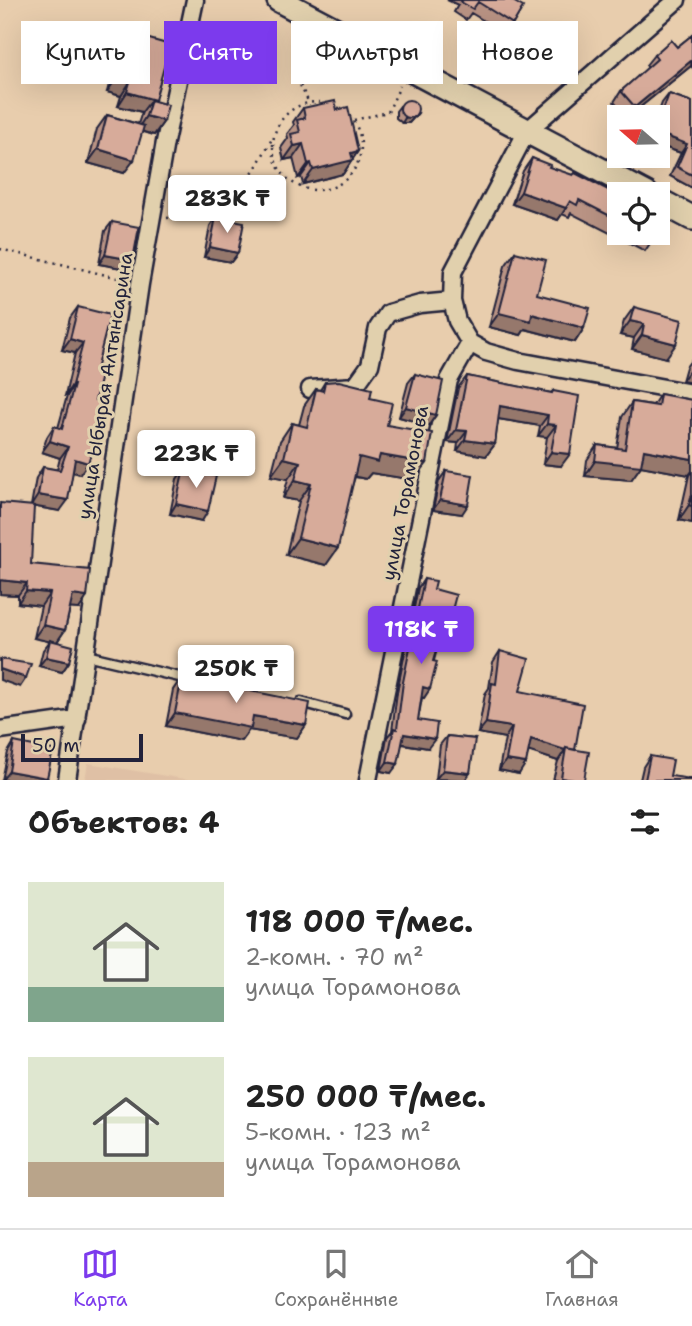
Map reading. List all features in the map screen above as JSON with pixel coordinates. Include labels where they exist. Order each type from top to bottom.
[{"type":"street","name":"улица Ыбырая Алтынсарина","points":[[67,780],[140,284],[194,0]]},
{"type":"street","points":[[279,0],[320,21]]},
{"type":"street","points":[[677,0],[527,131],[453,272],[452,302],[457,321],[470,343],[486,352],[518,361],[692,393]]},
{"type":"street","points":[[438,84],[623,182]]},
{"type":"street","points":[[670,206],[692,218]]},
{"type":"street","points":[[310,389],[355,386],[370,365],[378,328],[388,313],[420,304],[452,302]]},
{"type":"street","name":"улица Торамонова","points":[[368,780],[449,380],[470,343]]},
{"type":"street","points":[[0,730],[76,719]]},
{"type":"lane","points":[[86,655],[207,683]]},
{"type":"lane","points":[[289,699],[345,714]]},
{"type":"path","points":[[299,84],[308,102]]},
{"type":"path","points":[[354,120],[388,112],[401,84]]},
{"type":"path","points":[[153,215],[172,218],[220,213],[255,169],[273,136],[286,114],[308,102],[334,104],[354,120],[363,144],[357,169],[339,187],[313,192],[289,182],[274,162],[273,136]]},
{"type":"path","points":[[0,249],[140,284]]},
{"type":"shaded area","points":[[88,763],[190,780],[85,780]]},
{"type":"building","points":[[511,0],[523,7],[515,21],[508,21],[478,2],[473,9],[461,2]]},
{"type":"building","points":[[692,35],[692,60],[637,105],[633,105],[621,91],[657,59],[654,55],[671,40],[677,47]]},
{"type":"building","points":[[150,39],[164,43],[164,67],[155,100],[127,92],[129,84],[150,84]]},
{"type":"building","points":[[669,94],[692,102],[692,175],[677,167],[687,144],[670,138],[670,105],[665,105]]},
{"type":"building","points":[[151,100],[168,105],[164,121],[146,116]]},
{"type":"building","points":[[405,100],[413,100],[418,109],[416,116],[405,118],[400,113],[400,105]]},
{"type":"building","points":[[335,101],[337,110],[348,107],[358,151],[351,153],[353,160],[313,170],[311,163],[308,164],[303,144],[294,146],[291,134],[300,132],[297,120],[305,118],[303,108]]},
{"type":"building","points":[[107,115],[144,126],[134,160],[98,149]]},
{"type":"building","points":[[532,158],[550,165],[549,167],[573,175],[575,173],[607,189],[607,214],[579,200],[577,205],[570,201],[566,208],[521,192]]},
{"type":"building","points":[[216,217],[244,222],[238,253],[210,247]]},
{"type":"building","points":[[112,222],[139,227],[133,260],[105,255]]},
{"type":"building","points":[[515,252],[546,260],[537,294],[590,308],[584,328],[532,314],[531,321],[499,313]]},
{"type":"building","points":[[78,307],[110,315],[97,366],[103,367],[95,400],[103,402],[97,423],[100,424],[88,463],[75,459],[68,500],[38,495],[43,467],[60,470],[68,447],[50,441],[54,426],[62,429],[83,343],[70,339]]},
{"type":"building","points":[[634,307],[682,320],[676,344],[642,335],[644,324],[630,321]]},
{"type":"building","points":[[415,374],[443,381],[436,415],[406,407]]},
{"type":"building","points":[[467,376],[579,396],[570,454],[551,452],[556,425],[547,424],[548,415],[500,406],[495,444],[465,440],[467,431],[456,430]]},
{"type":"building","points":[[339,381],[372,389],[370,398],[392,403],[387,425],[432,433],[427,463],[380,455],[378,462],[359,457],[338,548],[298,538],[311,484],[295,480],[300,462],[284,458],[292,423],[307,427],[316,389],[323,391],[325,382]]},
{"type":"building","points":[[660,394],[692,400],[692,459],[644,450],[641,466],[595,461],[597,445],[625,449],[632,402],[658,406]]},
{"type":"building","points":[[184,469],[216,476],[208,511],[176,504]]},
{"type":"building","points":[[446,471],[473,475],[468,505],[440,500]]},
{"type":"building","points":[[0,503],[34,506],[31,564],[90,570],[87,597],[73,595],[65,630],[43,625],[50,593],[26,591],[27,583],[0,580]]},
{"type":"building","points":[[424,579],[436,581],[434,589],[456,595],[451,614],[447,613],[433,661],[437,662],[430,689],[423,687],[418,720],[437,723],[435,739],[404,734],[398,764],[387,762],[394,728],[397,729],[403,682]]},
{"type":"building","points":[[50,640],[73,646],[69,662],[46,657]]},
{"type":"building","points":[[500,651],[529,659],[520,691],[583,704],[575,750],[565,750],[531,739],[526,763],[506,760],[512,727],[486,723],[492,683],[496,684]]},
{"type":"building","points":[[0,659],[31,664],[26,678],[0,669]]},
{"type":"building","points":[[182,677],[310,703],[306,725],[253,716],[251,728],[175,713]]},
{"type":"building","points":[[447,736],[475,739],[470,773],[443,770]]},
{"type":"building","points":[[14,742],[53,750],[47,778],[9,771]]},
{"type":"building","points":[[566,748],[589,752],[584,780],[561,778]]},
{"type":"building","points":[[650,756],[673,760],[670,776],[692,780],[645,780]]}]
